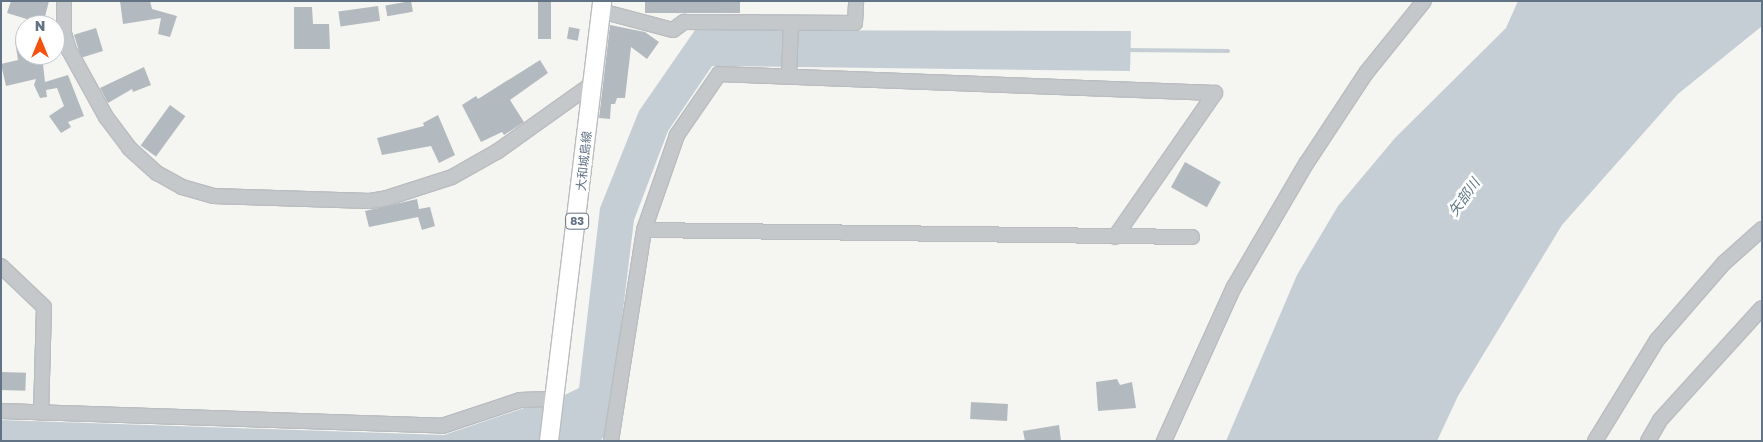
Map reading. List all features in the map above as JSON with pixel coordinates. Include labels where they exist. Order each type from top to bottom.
[{"type":"main road","name":"大和城島線","points":[[549,441],[602,6]]},
{"type":"street","points":[[64,1],[64,33],[69,50],[93,97],[112,125],[130,148],[158,173],[182,187],[213,196],[370,201],[387,198],[460,172],[498,151],[592,84]]},
{"type":"street","points":[[602,6],[673,30],[684,22],[855,24],[856,1]]},
{"type":"street","points":[[1164,441],[1234,287],[1306,164],[1366,73],[1424,1]]},
{"type":"street","points":[[790,69],[791,24]]},
{"type":"street","points":[[611,441],[644,230],[677,135],[718,74],[790,69],[1215,93],[1115,237]]},
{"type":"street","points":[[1595,441],[1657,340],[1724,263],[1762,229]]},
{"type":"street","points":[[644,230],[1192,237]]},
{"type":"street","points":[[1,266],[44,307],[41,413]]},
{"type":"street","points":[[1648,441],[1660,420],[1762,308]]},
{"type":"street","points":[[1,411],[442,426],[520,400],[555,399]]},
{"type":"water","name":"矢部川","points":[[1518,1],[1762,1],[1762,26],[1678,94],[1562,225],[1458,396],[1437,441],[1226,441],[1297,275],[1338,206],[1395,138],[1506,28]]},
{"type":"water","points":[[695,30],[1131,31],[1130,71],[712,66],[668,131],[634,220],[609,425],[601,441],[1,441],[1,420],[444,435],[524,408],[540,407],[579,388],[600,208],[639,111]]},
{"type":"building","points":[[11,1],[49,1],[45,15],[15,15],[7,13]]},
{"type":"building","points":[[120,1],[150,1],[152,9],[177,16],[170,37],[158,34],[161,18],[123,24]]},
{"type":"building","points":[[411,1],[413,12],[387,16],[385,6]]},
{"type":"building","points":[[538,1],[551,1],[551,39],[538,39]]},
{"type":"building","points":[[645,1],[740,1],[740,13],[645,13]]},
{"type":"building","points":[[378,6],[380,21],[340,26],[338,12]]},
{"type":"building","points":[[294,7],[312,7],[313,24],[329,24],[330,49],[294,49]]},
{"type":"building","points":[[610,25],[645,32],[659,42],[647,59],[631,47],[625,98],[617,98],[615,104],[611,104],[610,119],[599,118]]},
{"type":"building","points":[[569,27],[580,29],[578,41],[567,39]]},
{"type":"building","points":[[96,28],[103,51],[81,58],[74,35]]},
{"type":"building","points":[[540,60],[548,73],[510,100],[524,122],[504,135],[502,132],[481,142],[462,105],[476,96],[478,99]]},
{"type":"building","points":[[15,61],[15,65],[43,65],[45,82],[68,75],[84,116],[68,122],[71,127],[61,133],[49,116],[64,106],[57,88],[46,90],[47,97],[40,98],[34,85],[36,79],[6,86],[1,64]]},
{"type":"building","points":[[144,67],[151,85],[133,92],[132,89],[108,103],[100,88]]},
{"type":"building","points":[[170,105],[185,116],[156,157],[141,145]]},
{"type":"building","points":[[438,115],[455,155],[439,163],[431,146],[382,155],[377,138],[424,126],[423,123]]},
{"type":"building","points":[[1185,162],[1221,182],[1207,207],[1171,187]]},
{"type":"building","points":[[417,199],[419,209],[430,207],[435,226],[422,230],[418,217],[369,227],[365,211]]},
{"type":"building","points":[[1,372],[26,373],[25,391],[1,390]]},
{"type":"building","points":[[1117,379],[1120,385],[1132,382],[1136,408],[1098,411],[1096,382]]},
{"type":"building","points":[[971,402],[1008,404],[1007,421],[970,419]]},
{"type":"building","points":[[1059,425],[1061,441],[1025,441],[1023,431]]},
{"type":"waterway","points":[[1126,50],[1228,51]]}]
